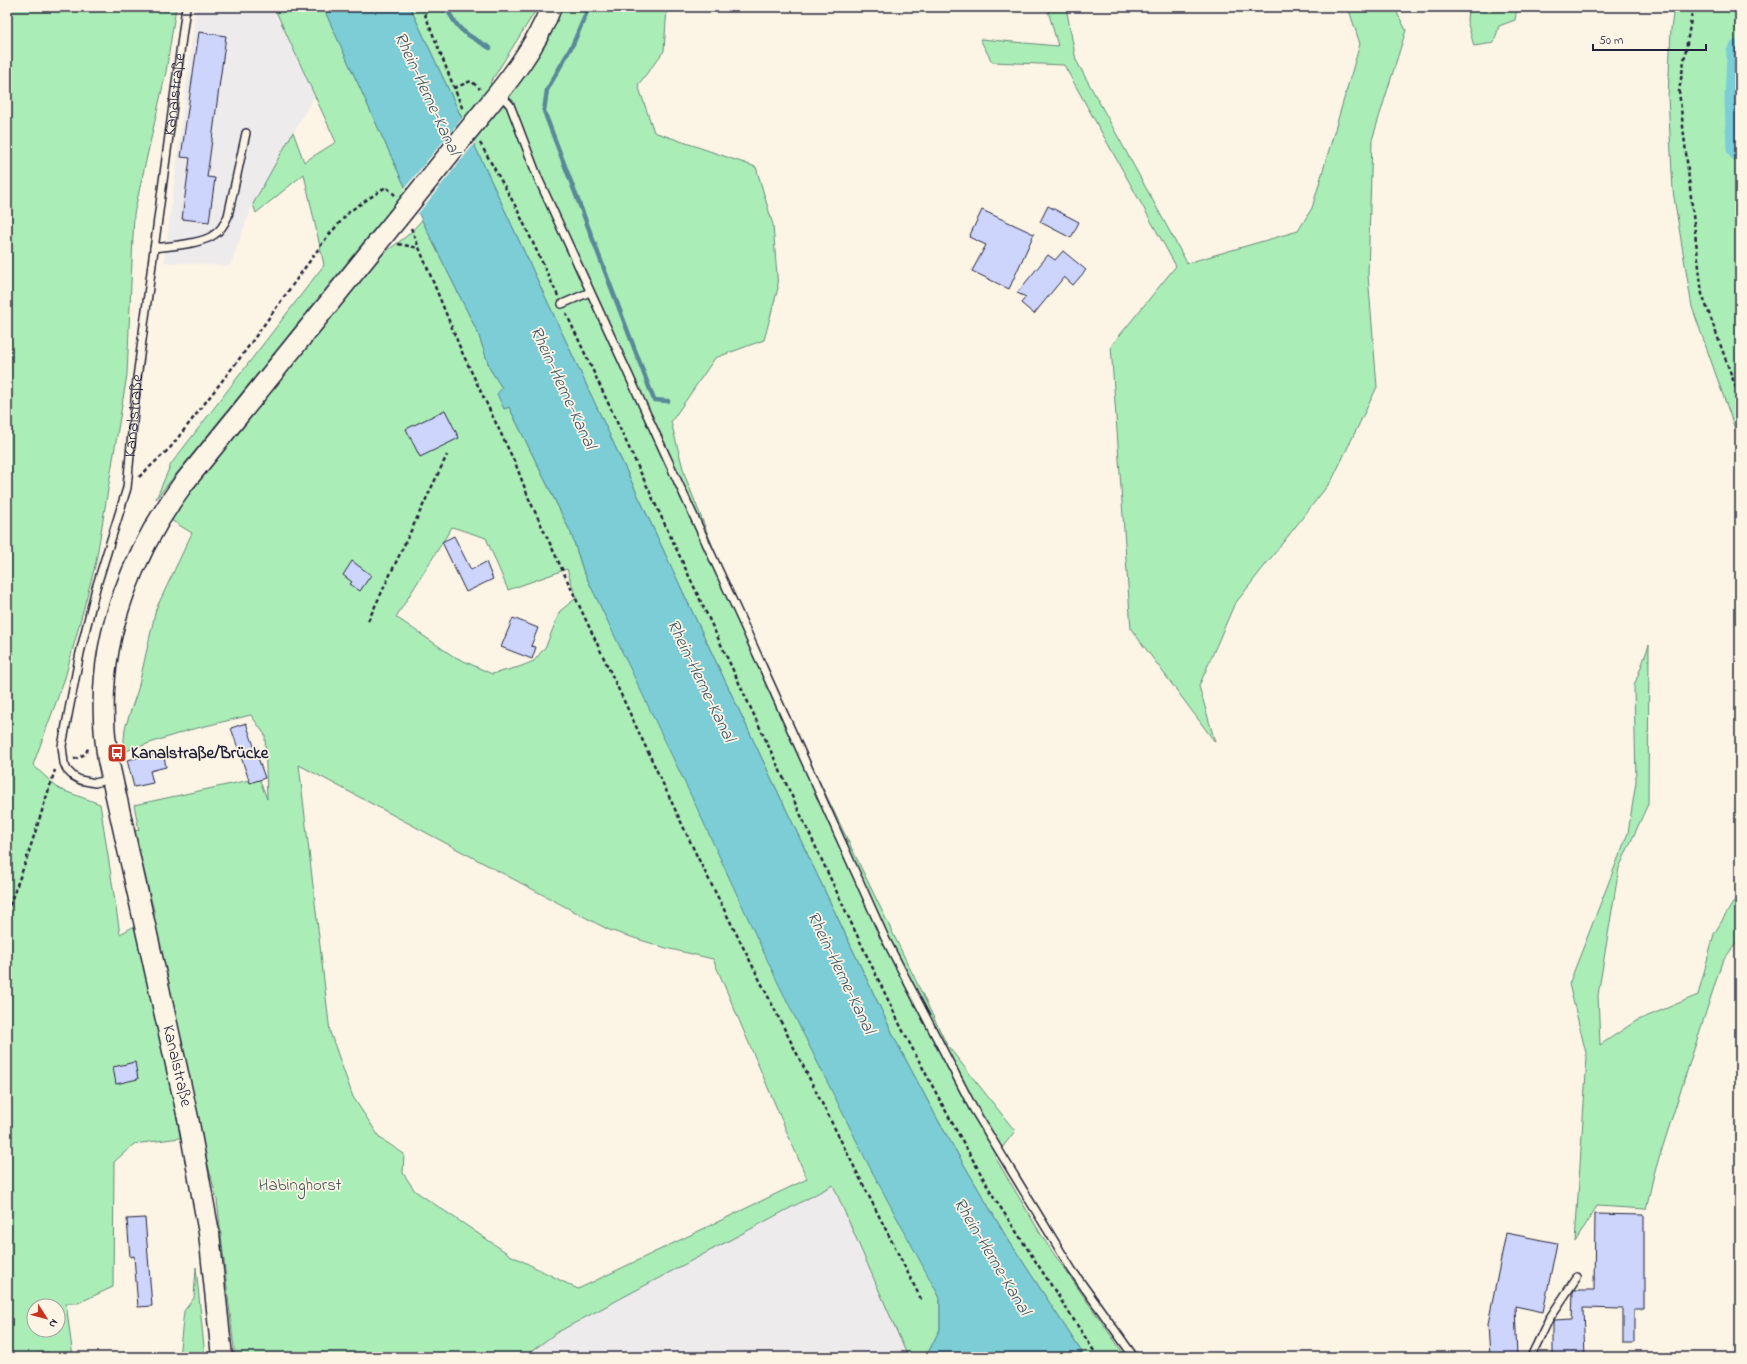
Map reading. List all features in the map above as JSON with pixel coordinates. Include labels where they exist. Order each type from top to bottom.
[{"type":"main road","name":"Kanalstraße","points":[[222,1357],[209,1233],[188,1118],[108,760],[104,718],[107,661],[120,603],[131,572],[163,511],[183,484],[380,240],[403,220],[491,92],[539,34],[551,7]]},
{"type":"lane","name":"Kanalstraße","points":[[64,763],[62,746],[80,653],[96,588],[127,488],[138,378],[186,7]]},
{"type":"lane","points":[[491,92],[510,105],[538,178],[745,628],[885,938],[973,1108],[1072,1270],[1134,1357]]},
{"type":"lane","points":[[154,248],[201,240],[211,237],[221,228],[228,216],[246,133]]},
{"type":"lane","points":[[562,304],[590,292]]},
{"type":"lane","points":[[64,763],[67,770],[80,780],[95,783],[112,779]]},
{"type":"lane","points":[[1531,1357],[1548,1319],[1577,1277]]},
{"type":"path","points":[[422,7],[454,88],[473,117]]},
{"type":"path","points":[[1693,7],[1679,90],[1702,294],[1740,399]]},
{"type":"path","points":[[454,88],[471,81],[491,92]]},
{"type":"path","points":[[477,137],[516,207],[902,1029],[995,1199],[1098,1357]]},
{"type":"path","points":[[127,488],[170,448],[243,354],[327,237],[350,212],[386,187],[398,198]]},
{"type":"path","points":[[403,220],[461,350],[516,465],[532,506],[697,856],[922,1301]]},
{"type":"path","points":[[368,621],[446,455]]},
{"type":"path","points":[[7,912],[26,861],[53,774],[56,768],[64,763]]},
{"type":"shaded area","points":[[196,7],[274,7],[315,95],[253,204],[230,266],[164,262]]},
{"type":"shaded area","points":[[833,1185],[908,1357],[524,1357],[556,1333]]},
{"type":"green space","name":"Habinghorst","points":[[7,7],[176,7],[166,72],[134,214],[127,375],[96,562],[65,678],[33,765],[59,789],[100,804],[120,934],[155,915],[134,831],[139,830],[134,805],[259,778],[267,799],[265,735],[251,715],[189,730],[123,752],[125,728],[138,689],[156,609],[192,533],[169,519],[383,254],[408,235],[422,220],[478,333],[490,369],[502,388],[504,409],[509,407],[571,533],[583,570],[940,1298],[940,1329],[926,1357],[908,1357],[833,1185],[556,1333],[524,1357],[235,1357],[217,1200],[203,1146],[180,1138],[134,1144],[114,1162],[113,1287],[78,1303],[66,1303],[73,1357],[51,1357],[48,1352],[7,1357]],"holes":[[[452,527],[486,538],[508,590],[567,569],[576,598],[560,611],[546,646],[534,661],[519,667],[492,674],[453,656],[396,617]],[[299,765],[609,930],[666,948],[713,959],[807,1179],[578,1289],[510,1255],[415,1191],[403,1173],[404,1154],[380,1138],[353,1097],[330,1032]]]},
{"type":"green space","points":[[274,7],[323,7],[407,191],[370,234],[156,499],[171,464],[324,265],[304,174],[256,213],[253,204],[293,132],[304,162],[336,142]]},
{"type":"green space","points":[[410,7],[538,7],[490,83],[499,93],[551,7],[667,7],[664,51],[638,85],[654,132],[756,167],[773,225],[778,288],[764,340],[715,358],[671,422],[685,476],[742,621],[947,1045],[1015,1131],[995,1157],[1045,1241],[1126,1357],[1085,1357],[1004,1233],[939,1122],[898,1045],[690,607]]},
{"type":"green space","points":[[1047,7],[1066,7],[1076,60],[1187,263],[1298,231],[1312,208],[1360,44],[1348,7],[1394,7],[1406,30],[1372,140],[1368,275],[1377,387],[1332,480],[1234,605],[1199,686],[1215,742],[1131,629],[1111,346],[1176,266],[1064,65],[992,62],[980,39],[1058,46]]},
{"type":"green space","points":[[1468,7],[1517,7],[1515,20],[1499,26],[1494,43],[1474,46],[1467,21]]},
{"type":"green space","points":[[1674,7],[1740,7],[1740,443],[1692,307],[1673,191],[1668,97],[1671,29]]},
{"type":"green space","points":[[1649,645],[1648,804],[1619,868],[1598,995],[1600,1045],[1636,1021],[1698,995],[1714,934],[1740,891],[1740,938],[1722,962],[1654,1174],[1646,1209],[1597,1206],[1575,1242],[1587,1057],[1569,984],[1628,833],[1636,782],[1634,686]]},
{"type":"green space","points":[[196,1267],[205,1357],[179,1357],[184,1311],[194,1298]]},
{"type":"water","name":"Rhein-Herne-Kanal","points":[[323,7],[410,7],[690,607],[898,1045],[939,1122],[1004,1233],[1085,1357],[926,1357],[940,1329],[940,1298],[868,1164],[777,981],[695,804],[583,570],[571,533],[509,407],[504,409],[497,394],[502,388],[490,369],[478,333],[401,178]]},
{"type":"pier","points":[[463,117],[475,143],[417,215],[404,189]]},
{"type":"building","points":[[199,32],[226,36],[207,177],[215,178],[209,222],[182,219],[190,158],[181,157]]},
{"type":"building","points":[[1048,206],[1079,222],[1071,238],[1040,222]]},
{"type":"building","points":[[982,210],[1034,234],[1009,289],[972,271],[986,245],[969,237]]},
{"type":"building","points":[[1063,251],[1086,270],[1073,285],[1064,277],[1034,314],[1021,303],[1026,297],[1017,293],[1048,255],[1055,260]]},
{"type":"building","points":[[445,410],[459,438],[420,457],[406,429]]},
{"type":"building","points":[[454,536],[471,570],[486,562],[493,579],[466,592],[442,542]]},
{"type":"building","points":[[352,561],[371,575],[360,591],[350,584],[352,582],[343,575]]},
{"type":"building","points":[[513,618],[538,628],[531,646],[536,647],[532,659],[501,647]]},
{"type":"building","points":[[246,723],[265,778],[250,783],[231,728]]},
{"type":"building","points":[[163,752],[166,767],[150,771],[153,783],[134,787],[127,760]]},
{"type":"building","points":[[135,1062],[138,1079],[116,1084],[113,1067]]},
{"type":"building","points":[[1595,1214],[1644,1215],[1644,1309],[1634,1309],[1634,1343],[1623,1343],[1623,1309],[1583,1308],[1585,1357],[1553,1357],[1553,1321],[1572,1319],[1574,1290],[1594,1290]]},
{"type":"building","points":[[145,1218],[152,1306],[138,1307],[134,1256],[130,1257],[127,1219]]},
{"type":"building","points":[[1506,1233],[1557,1243],[1543,1312],[1515,1306],[1517,1357],[1490,1357],[1488,1324]]},
{"type":"waterway","points":[[446,7],[455,22],[464,32],[490,48]]},
{"type":"waterway","points":[[589,7],[573,44],[547,90],[544,111],[654,400],[668,401]]},
{"type":"waterway","points":[[1740,53],[1738,101],[1740,148]]},
{"type":"place","name":"Kanalstraße/Brücke","points":[[117,753]]}]
